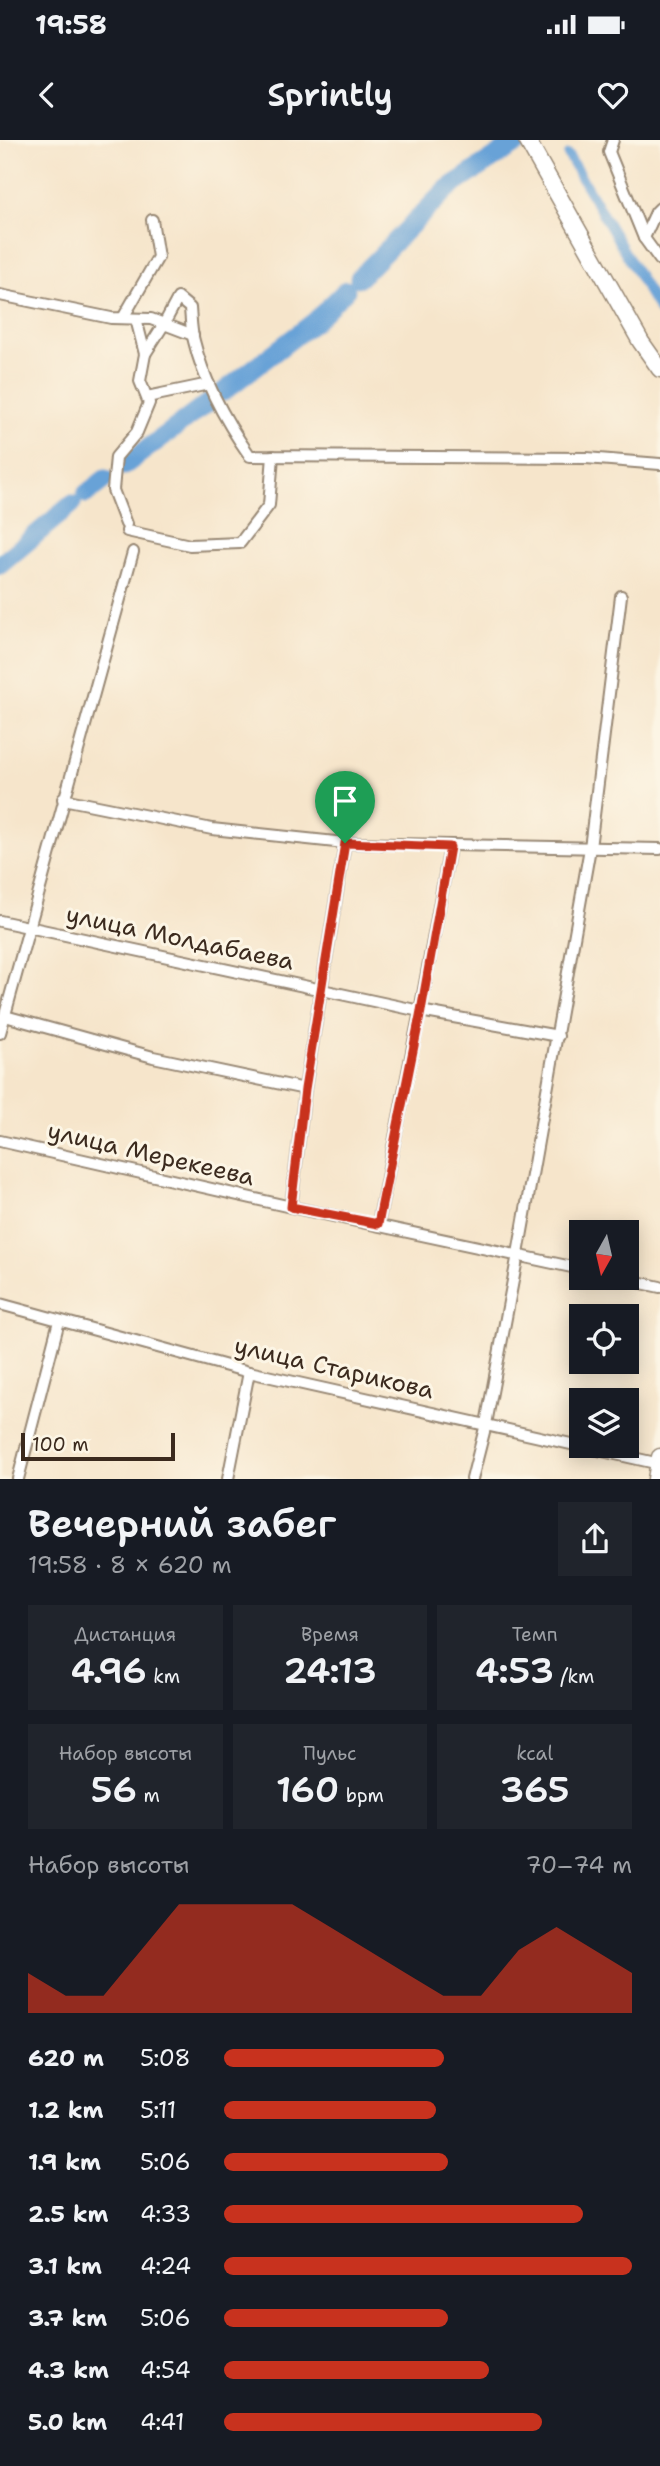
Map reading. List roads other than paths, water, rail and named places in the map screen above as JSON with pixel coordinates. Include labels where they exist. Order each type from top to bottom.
[{"type":"street","points":[[527,140],[641,342],[660,369]]},
{"type":"street","points":[[613,140],[609,152],[644,238],[660,261]]},
{"type":"street","points":[[644,238],[660,208]]},
{"type":"street","points":[[123,318],[158,257],[152,220]]},
{"type":"street","points":[[0,295],[111,318],[151,319],[193,335]]},
{"type":"street","points":[[273,456],[269,505],[240,543],[190,545],[127,527],[113,490],[116,457],[136,432],[149,403],[140,381],[145,354],[178,298],[190,308],[193,335],[209,384],[232,430],[250,456],[273,456],[586,458],[660,464]]},
{"type":"street","points":[[136,319],[145,354]]},
{"type":"street","points":[[147,397],[209,384]]},
{"type":"street","points":[[0,1033],[133,552]]},
{"type":"street","points":[[472,1479],[518,1254],[590,848],[621,596]]},
{"type":"street","points":[[63,799],[212,829],[345,843],[660,849]]},
{"type":"street","points":[[291,1207],[305,1089],[345,843]]},
{"type":"street","points":[[378,1224],[421,1011],[450,847]]},
{"type":"street","name":"улица Молдабаева","points":[[0,921],[421,1011],[558,1036]]},
{"type":"street","points":[[5,1016],[153,1057],[305,1089]]},
{"type":"street","name":"улица Мерекеева","points":[[0,1141],[569,1266]]},
{"type":"street","points":[[639,1282],[660,1287]]},
{"type":"street","name":"улица Старикова","points":[[0,1304],[249,1372],[659,1466]]},
{"type":"street","points":[[18,1479],[59,1321]]},
{"type":"street","points":[[228,1479],[249,1372]]},
{"type":"waterway","points":[[359,278],[447,189],[518,142]]},
{"type":"waterway","points":[[568,155],[660,312]]},
{"type":"waterway","points":[[223,392],[315,321],[346,290]]},
{"type":"waterway","points":[[124,466],[208,403]]},
{"type":"waterway","points":[[86,494],[105,479]]},
{"type":"waterway","points":[[0,565],[72,504]]}]
